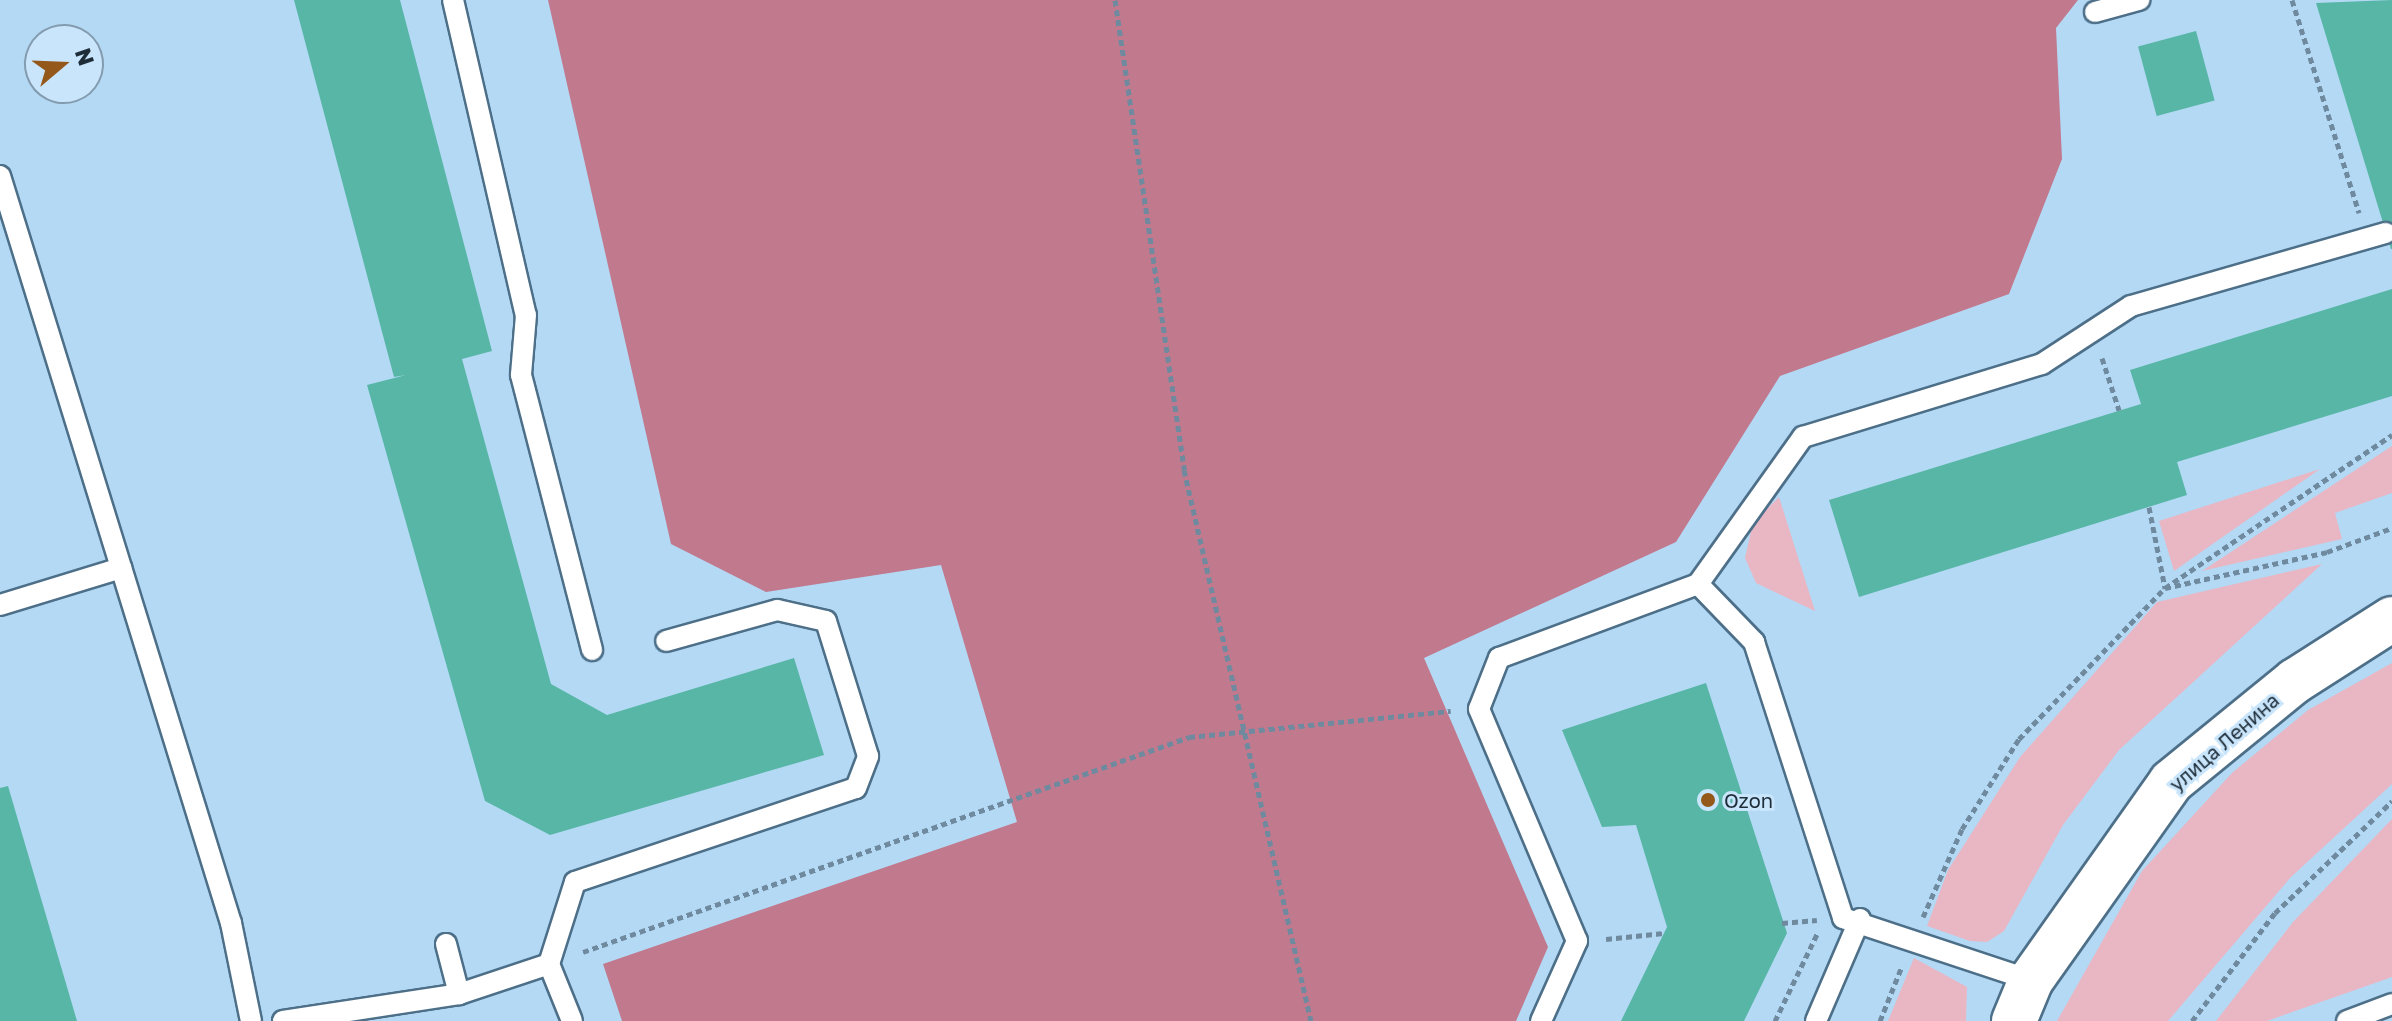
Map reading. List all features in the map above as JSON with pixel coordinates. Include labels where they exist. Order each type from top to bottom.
[{"type":"main road","name":"улица Ленина","points":[[2014,1021],[2031,980],[2171,782],[2295,681],[2392,619]]},
{"type":"lane","points":[[453,0],[526,315],[521,375],[592,650]]},
{"type":"lane","points":[[2095,12],[2139,0]]},
{"type":"lane","points":[[0,176],[231,923],[251,1021]]},
{"type":"lane","points":[[1541,1021],[1577,941],[1479,709],[1499,658],[1698,584],[1803,437],[2042,364],[2131,306],[2376,236]]},
{"type":"lane","points":[[0,605],[121,568]]},
{"type":"lane","points":[[1698,584],[1754,642],[1843,918],[1860,919],[1914,936],[2031,980]]},
{"type":"lane","points":[[572,1021],[549,964],[575,882],[856,788],[868,756],[826,621],[777,610],[666,641]]},
{"type":"lane","points":[[1816,1021],[1860,919]]},
{"type":"lane","points":[[446,944],[459,994]]},
{"type":"lane","points":[[283,1021],[459,994],[549,964]]},
{"type":"lane","points":[[2347,1021],[2392,1004]]},
{"type":"path","points":[[1115,0],[1184,470],[1311,1021]]},
{"type":"path","points":[[2292,0],[2376,236]]},
{"type":"path","points":[[2093,331],[2119,410]]},
{"type":"path","points":[[1880,1021],[1962,829],[2019,739],[2165,588],[2392,435]]},
{"type":"path","points":[[2149,507],[2165,588]]},
{"type":"path","points":[[2165,588],[2327,552],[2392,528]]},
{"type":"path","points":[[549,964],[1189,737],[1243,727],[1479,709]]},
{"type":"path","points":[[2192,1021],[2275,913],[2392,801]]},
{"type":"path","points":[[1775,1021],[1824,920]]},
{"type":"path","points":[[1577,941],[1664,933]]},
{"type":"shaded area","points":[[548,0],[2078,0],[2056,28],[2062,159],[2009,294],[1780,376],[1676,542],[1424,658],[1548,947],[1516,1021],[622,1021],[603,964],[1017,822],[941,565],[766,592],[671,544]]},
{"type":"shaded area","points":[[2392,446],[2392,493],[2335,513],[2342,539],[2202,571]]},
{"type":"shaded area","points":[[2320,469],[2174,571],[2159,521]]},
{"type":"shaded area","points":[[1779,497],[1815,611],[1756,583],[1745,558],[1753,523]]},
{"type":"shaded area","points":[[2322,564],[2119,750],[2063,825],[2004,931],[1987,942],[1970,941],[1927,926],[1948,870],[2020,757],[2157,602]]},
{"type":"shaded area","points":[[2392,663],[2392,784],[2291,877],[2168,1021],[2057,1021],[2142,871],[2232,773],[2308,710]]},
{"type":"shaded area","points":[[2392,819],[2392,977],[2267,1021],[2216,1021],[2293,922]]},
{"type":"shaded area","points":[[1914,958],[1967,987],[1966,1021],[1888,1021]]},
{"type":"building","points":[[294,0],[400,0],[492,351],[462,359],[551,684],[607,715],[794,658],[824,755],[550,835],[485,801],[367,385],[406,375],[394,377]]},
{"type":"building","points":[[2392,0],[2392,249],[2391,249],[2316,3]]},
{"type":"building","points":[[2196,31],[2215,101],[2157,116],[2138,47]]},
{"type":"building","points":[[2392,289],[2392,396],[2177,462],[2187,495],[1859,597],[1829,500],[2141,404],[2130,370]]},
{"type":"building","points":[[1706,683],[1787,933],[1744,1021],[1621,1021],[1667,927],[1636,825],[1602,827],[1562,730]]},
{"type":"building","points":[[8,786],[77,1021],[0,1021],[0,788]]},
{"type":"place","name":"Ozon","points":[[1708,800]]}]
